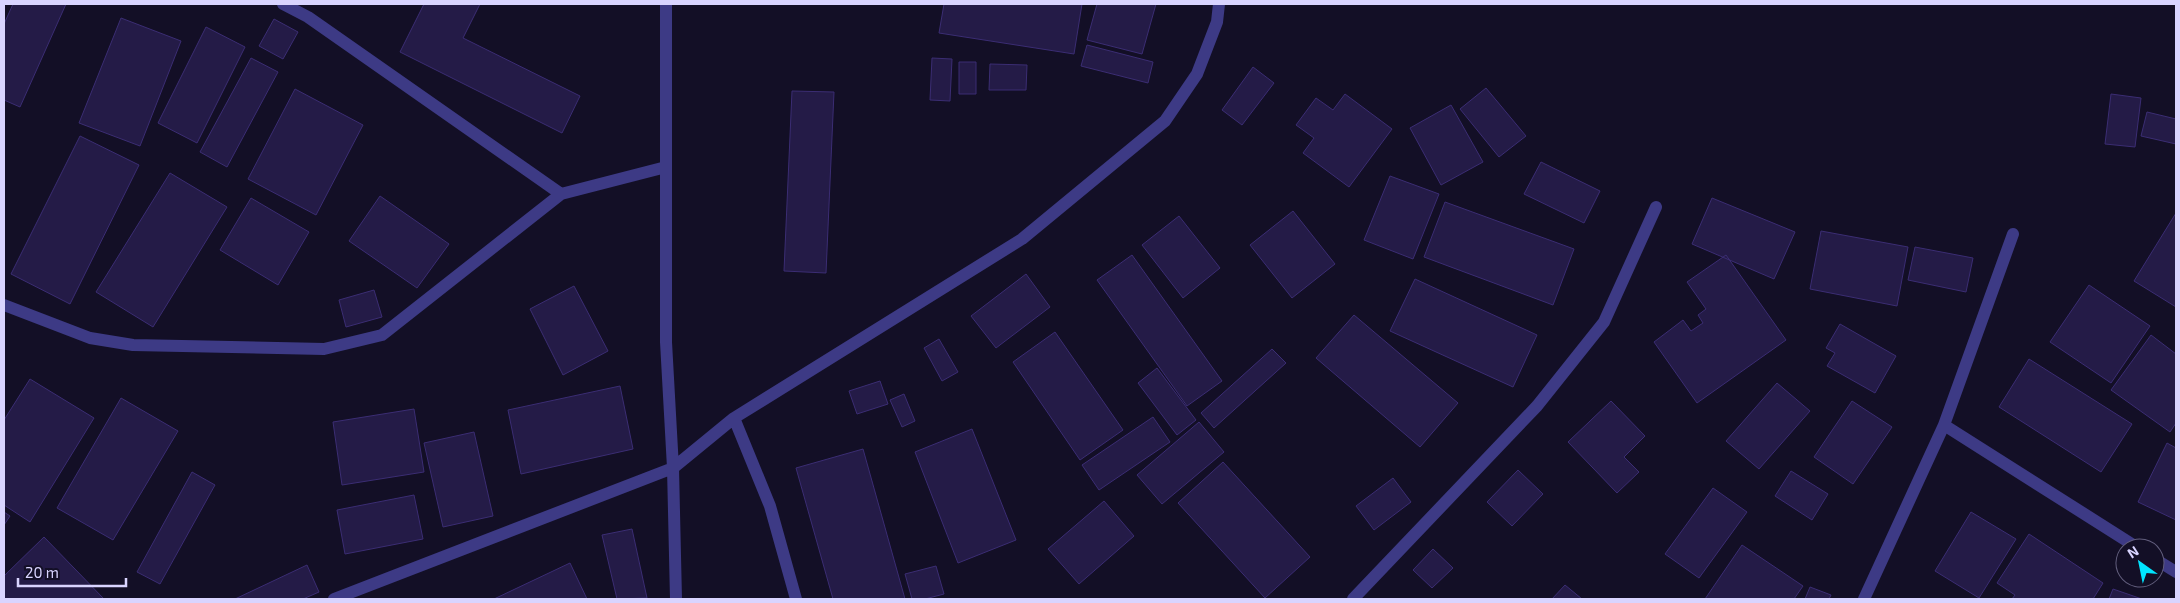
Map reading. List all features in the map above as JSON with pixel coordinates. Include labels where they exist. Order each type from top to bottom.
[{"type":"street","points":[[283,4],[308,17],[561,194]]},
{"type":"street","points":[[666,4],[666,342],[673,468],[676,599]]},
{"type":"street","points":[[334,599],[673,468],[734,418],[1022,239],[1165,121],[1198,74],[1216,22],[1219,4]]},
{"type":"street","points":[[4,304],[90,338],[133,345],[324,349],[382,335],[561,194],[666,167]]},
{"type":"street","points":[[1353,599],[1537,406],[1604,322],[1656,207]]},
{"type":"street","points":[[1864,599],[1944,425],[2013,234]]},
{"type":"street","points":[[734,418],[770,506],[796,599]]},
{"type":"street","points":[[1944,425],[2122,538]]},
{"type":"street","points":[[2165,565],[2176,572]]},
{"type":"building","points":[[13,4],[66,4],[20,107],[4,100],[4,24]]},
{"type":"building","points":[[424,4],[480,4],[463,38],[580,96],[562,133],[400,52]]},
{"type":"building","points":[[944,4],[1082,4],[1074,54],[939,33]]},
{"type":"building","points":[[1097,4],[1156,4],[1142,54],[1087,40]]},
{"type":"building","points":[[121,18],[181,41],[140,146],[79,123]]},
{"type":"building","points":[[274,19],[298,32],[283,59],[259,46]]},
{"type":"building","points":[[206,27],[245,47],[197,143],[158,123]]},
{"type":"building","points":[[1087,45],[1153,62],[1148,83],[1081,66]]},
{"type":"building","points":[[251,58],[278,72],[227,167],[200,152]]},
{"type":"building","points":[[932,58],[952,59],[950,101],[930,100]]},
{"type":"building","points":[[959,62],[976,62],[976,94],[959,94]]},
{"type":"building","points":[[990,64],[1027,65],[1026,90],[989,90]]},
{"type":"building","points":[[1253,67],[1274,83],[1242,125],[1222,110]]},
{"type":"building","points":[[1486,88],[1526,136],[1499,157],[1460,109]]},
{"type":"building","points":[[295,89],[363,125],[316,215],[248,179]]},
{"type":"building","points":[[792,91],[834,92],[826,273],[784,271]]},
{"type":"building","points":[[1345,94],[1392,129],[1349,187],[1303,153],[1314,138],[1296,125],[1316,98],[1333,110]]},
{"type":"building","points":[[2111,94],[2141,98],[2135,147],[2105,144]]},
{"type":"building","points":[[1451,105],[1483,162],[1441,185],[1410,128]]},
{"type":"building","points":[[2147,112],[2176,119],[2176,144],[2141,136]]},
{"type":"building","points":[[80,136],[139,165],[70,304],[11,274]]},
{"type":"building","points":[[1541,162],[1600,191],[1584,223],[1524,194]]},
{"type":"building","points":[[170,173],[227,207],[153,327],[96,292]]},
{"type":"building","points":[[1390,176],[1439,194],[1413,259],[1364,240]]},
{"type":"building","points":[[380,196],[449,244],[417,288],[349,241]]},
{"type":"building","points":[[251,198],[309,232],[278,285],[220,250]]},
{"type":"building","points":[[1712,198],[1795,232],[1774,279],[1692,244]]},
{"type":"building","points":[[1445,202],[1574,249],[1553,305],[1424,257]]},
{"type":"building","points":[[1293,211],[1335,264],[1292,298],[1250,245]]},
{"type":"building","points":[[2176,213],[2176,307],[2134,281]]},
{"type":"building","points":[[1179,216],[1220,268],[1183,298],[1142,245]]},
{"type":"building","points":[[1821,231],[1908,247],[1897,306],[1810,289]]},
{"type":"building","points":[[1915,247],[1973,258],[1966,292],[1908,280]]},
{"type":"building","points":[[1132,255],[1222,381],[1187,406],[1097,280]]},
{"type":"building","points":[[1726,255],[1786,340],[1697,403],[1654,342],[1683,320],[1691,331],[1703,323],[1698,315],[1706,309],[1687,282]]},
{"type":"building","points":[[1026,274],[1050,307],[996,348],[971,316]]},
{"type":"building","points":[[1415,279],[1537,335],[1513,387],[1390,331]]},
{"type":"building","points":[[2089,285],[2150,326],[2111,383],[2050,342]]},
{"type":"building","points":[[574,286],[608,351],[563,375],[530,309]]},
{"type":"building","points":[[374,290],[382,317],[346,327],[339,300]]},
{"type":"building","points":[[1354,315],[1458,403],[1420,447],[1316,358]]},
{"type":"building","points":[[1840,324],[1896,356],[1875,393],[1827,366],[1835,353],[1826,348]]},
{"type":"building","points":[[1055,332],[1123,430],[1080,460],[1013,362]]},
{"type":"building","points":[[2151,335],[2176,354],[2176,423],[2170,432],[2111,390]]},
{"type":"building","points":[[939,339],[958,372],[942,381],[924,348]]},
{"type":"building","points":[[1272,349],[1286,363],[1214,428],[1201,413]]},
{"type":"building","points":[[2029,359],[2132,424],[2101,472],[1999,407]]},
{"type":"building","points":[[1157,368],[1196,420],[1177,435],[1138,383]]},
{"type":"building","points":[[30,379],[94,418],[30,522],[4,505],[4,420]]},
{"type":"building","points":[[880,381],[888,404],[857,414],[849,391]]},
{"type":"building","points":[[1777,383],[1810,411],[1759,469],[1726,441]]},
{"type":"building","points":[[620,386],[633,449],[521,474],[508,410]]},
{"type":"building","points":[[904,394],[915,421],[902,427],[890,400]]},
{"type":"building","points":[[121,398],[178,431],[113,540],[57,508]]},
{"type":"building","points":[[1611,401],[1645,436],[1624,457],[1639,472],[1617,493],[1568,442]]},
{"type":"building","points":[[1852,401],[1892,427],[1853,484],[1814,457]]},
{"type":"building","points":[[414,409],[424,472],[342,485],[333,422]]},
{"type":"building","points":[[1153,417],[1170,442],[1099,490],[1082,465]]},
{"type":"building","points":[[1199,422],[1224,452],[1162,504],[1137,475]]},
{"type":"building","points":[[972,429],[1016,540],[958,563],[915,452]]},
{"type":"building","points":[[474,432],[493,516],[443,527],[424,443]]},
{"type":"building","points":[[2167,443],[2176,448],[2176,520],[2138,502]]},
{"type":"building","points":[[863,449],[905,599],[833,599],[796,468]]},
{"type":"building","points":[[1223,462],[1310,557],[1265,598],[1178,503]]},
{"type":"building","points":[[1518,470],[1543,494],[1512,526],[1487,502]]},
{"type":"building","points":[[1791,471],[1828,494],[1812,520],[1775,496]]},
{"type":"building","points":[[192,472],[215,485],[160,584],[137,572]]},
{"type":"building","points":[[1393,478],[1411,502],[1374,530],[1356,506]]},
{"type":"building","points":[[1713,488],[1747,512],[1699,578],[1665,554]]},
{"type":"building","points":[[414,495],[423,539],[345,554],[337,510]]},
{"type":"building","points":[[1104,501],[1134,536],[1079,584],[1048,549]]},
{"type":"building","points":[[4,512],[10,516],[4,525]]},
{"type":"building","points":[[1971,512],[2016,539],[1979,598],[1935,571]]},
{"type":"building","points":[[632,529],[647,598],[617,599],[602,535]]},
{"type":"building","points":[[2029,534],[2103,583],[2093,599],[2012,599],[2015,595],[1997,583]]},
{"type":"building","points":[[44,537],[104,599],[4,599],[4,576]]},
{"type":"building","points":[[1742,545],[1803,586],[1794,599],[1705,599]]},
{"type":"building","points":[[1433,549],[1453,568],[1432,588],[1413,570]]},
{"type":"building","points":[[570,563],[587,599],[494,599]]},
{"type":"building","points":[[307,565],[319,592],[303,599],[235,599]]},
{"type":"building","points":[[936,566],[944,594],[925,599],[912,599],[905,574]]},
{"type":"building","points":[[1565,585],[1582,599],[1552,599]]},
{"type":"building","points":[[1810,587],[1831,595],[1829,599],[1805,599]]},
{"type":"building","points":[[2113,589],[2142,599],[2109,599]]}]
